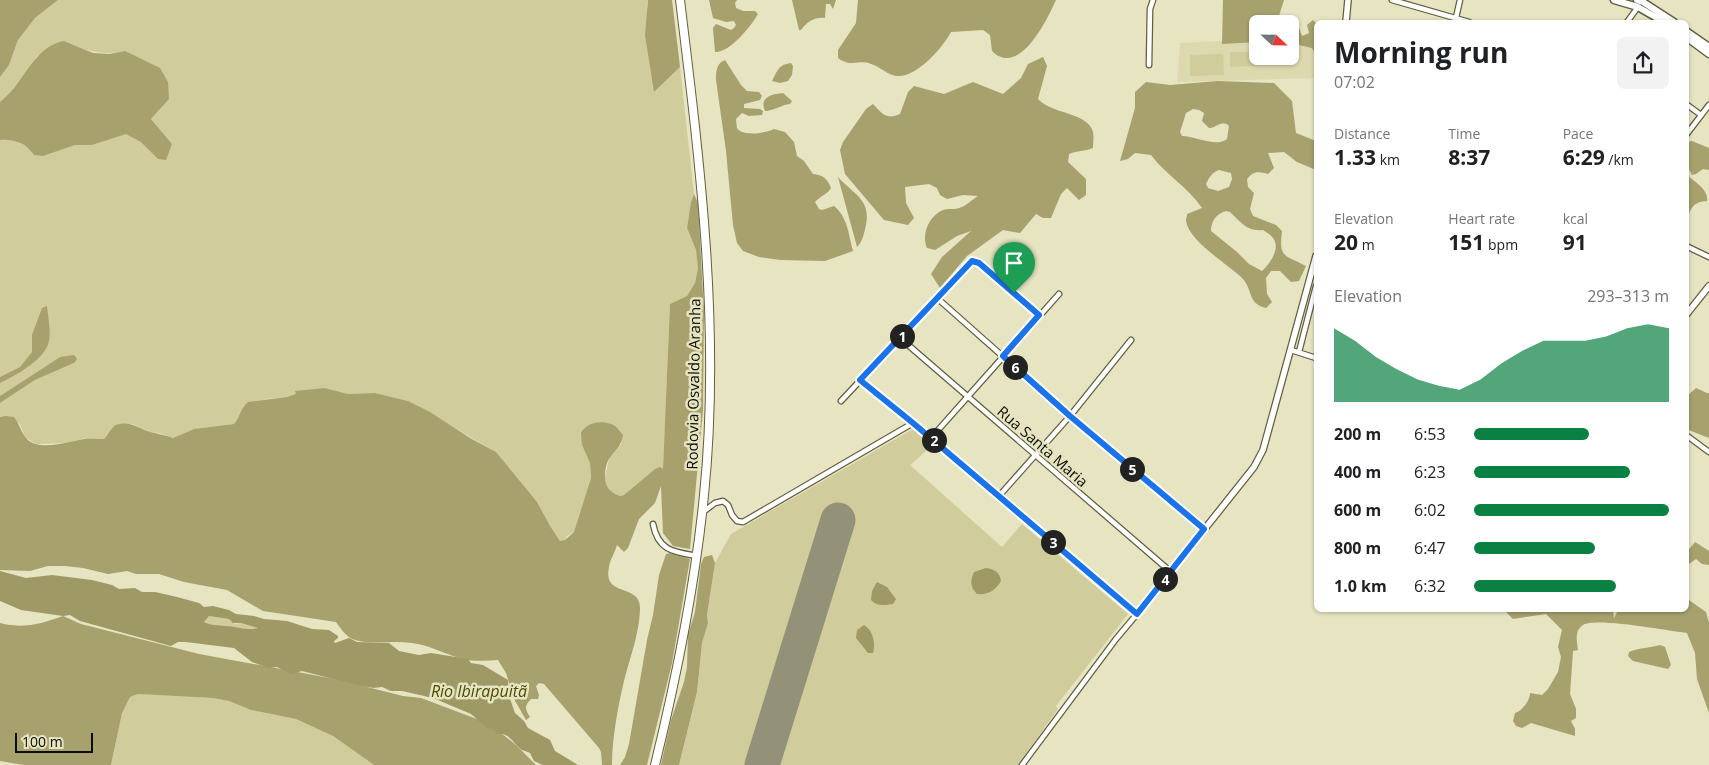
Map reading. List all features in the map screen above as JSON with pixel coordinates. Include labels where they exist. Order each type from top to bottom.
[{"type":"highway","name":"Rodovia Osvaldo Aranha","points":[[655,765],[677,673],[694,584],[706,477],[709,398],[709,312],[704,214],[680,0]]},
{"type":"main road","points":[[1614,0],[1641,2],[1671,20]]},
{"type":"main road","points":[[1641,2],[1662,20]]},
{"type":"main road","points":[[1689,34],[1709,54]]},
{"type":"main road","points":[[1689,38],[1709,47]]},
{"type":"street","points":[[1149,65],[1150,9],[1153,0]]},
{"type":"street","points":[[1346,20],[1348,0]]},
{"type":"street","points":[[1392,0],[1456,20],[1460,0]]},
{"type":"street","points":[[1628,20],[1641,2]]},
{"type":"street","points":[[1689,131],[1709,105]]},
{"type":"street","points":[[1689,106],[1701,115]]},
{"type":"street","points":[[1689,247],[1709,257]]},
{"type":"street","points":[[841,401],[972,261],[979,263],[1039,315]]},
{"type":"street","points":[[1022,765],[1116,639],[1254,467],[1263,450],[1314,264]]},
{"type":"street","points":[[1689,311],[1709,286]]},
{"type":"street","points":[[931,438],[1059,294]]},
{"type":"street","points":[[1299,352],[1314,294]]},
{"type":"street","points":[[937,298],[1070,416],[1204,529]]},
{"type":"street","name":"Rua Santa Maria","points":[[900,338],[1170,572]]},
{"type":"street","points":[[1000,496],[1070,416],[1131,340]]},
{"type":"street","points":[[1291,350],[1314,357]]},
{"type":"street","points":[[860,380],[1000,496],[1137,614]]},
{"type":"street","points":[[702,512],[715,503],[723,502],[728,505],[732,516],[737,521],[742,522],[913,423]]},
{"type":"street","points":[[1689,438],[1709,452]]},
{"type":"street","points":[[654,524],[655,536],[662,545],[673,552],[697,556]]},
{"type":"shaded area","points":[[0,0],[58,0],[35,18],[18,40],[9,65],[0,77]]},
{"type":"shaded area","points":[[58,0],[648,0],[655,91],[680,67],[694,194],[687,228],[696,250],[698,268],[695,283],[687,296],[670,304],[663,470],[655,469],[624,495],[617,495],[608,488],[605,478],[609,459],[622,443],[582,445],[590,463],[591,478],[574,532],[567,536],[565,540],[560,541],[496,452],[408,401],[375,393],[348,394],[325,388],[287,397],[266,399],[244,405],[234,424],[194,429],[173,438],[160,433],[150,432],[133,424],[112,427],[104,439],[85,438],[68,443],[36,444],[25,437],[20,424],[5,416],[0,417],[0,403],[35,380],[74,363],[60,357],[0,396],[0,383],[28,367],[45,351],[32,335],[32,352],[27,361],[19,368],[0,377],[0,140],[13,139],[43,156],[75,145],[92,145],[126,133],[141,141],[158,159],[172,144],[151,119],[169,99],[138,59],[125,51],[93,52],[64,41],[37,56],[13,89],[0,102],[0,77],[9,65],[18,40],[35,18]]},
{"type":"shaded area","points":[[648,0],[672,0],[680,67],[654,92],[645,35]]},
{"type":"shaded area","points":[[709,0],[737,0],[735,3],[736,8],[743,11],[755,11],[758,14],[733,44],[721,51],[715,52],[713,28],[716,24],[731,30],[736,25],[734,21],[726,22],[713,18]]},
{"type":"shaded area","points":[[792,0],[836,0],[833,9],[830,4],[826,4],[825,18],[817,18],[799,30]]},
{"type":"shaded area","points":[[858,0],[1056,0],[1031,43],[1022,52],[1012,57],[1002,57],[992,51],[990,35],[983,30],[951,32],[942,45],[922,66],[915,71],[896,76],[875,65],[863,62],[851,63],[838,58],[838,50],[856,23]]},
{"type":"shaded area","points":[[1223,0],[1284,0],[1279,15],[1249,15],[1249,42],[1222,44]]},
{"type":"shaded area","points":[[1313,20],[1314,52],[1312,48],[1299,45],[1299,28],[1302,36],[1309,33],[1307,25]]},
{"type":"shaded area","points":[[1314,36],[1314,78],[1177,82],[1180,43],[1249,39],[1249,65],[1299,65],[1299,37]]},
{"type":"shaded area","points":[[64,41],[93,53],[109,54],[125,51],[160,68],[168,82],[169,99],[151,119],[172,144],[166,160],[158,159],[141,142],[126,134],[92,145],[75,145],[43,156],[34,155],[27,147],[19,143],[10,140],[0,140],[0,102],[14,88],[41,53],[56,43]]},
{"type":"shaded area","points":[[1230,52],[1249,52],[1249,65],[1254,66],[1230,67]]},
{"type":"shaded area","points":[[1223,54],[1224,75],[1190,76],[1190,55]]},
{"type":"shaded area","points":[[1043,57],[1047,66],[1038,99],[1052,108],[1084,121],[1090,125],[1093,132],[1093,148],[1069,154],[1068,162],[1086,179],[1086,195],[1079,200],[1067,188],[1061,194],[1051,218],[1043,218],[1036,214],[1020,233],[1003,230],[967,256],[940,288],[931,274],[942,257],[971,231],[957,236],[935,250],[927,248],[925,243],[926,231],[930,221],[945,209],[961,207],[978,196],[963,195],[947,199],[940,195],[937,188],[929,184],[905,187],[906,203],[914,218],[908,225],[884,220],[845,174],[840,150],[843,142],[866,109],[873,104],[885,115],[895,116],[900,114],[908,92],[914,86],[944,94],[973,82],[1003,94],[1021,78],[1028,64]]},
{"type":"shaded area","points":[[725,60],[747,91],[759,92],[762,96],[760,100],[744,104],[744,108],[760,109],[763,111],[762,115],[749,116],[742,113],[736,119],[737,128],[744,133],[761,133],[774,129],[785,132],[794,142],[797,156],[804,161],[813,174],[822,176],[828,182],[831,188],[815,202],[819,209],[822,210],[834,206],[842,215],[847,226],[853,251],[825,261],[781,260],[759,257],[743,251],[737,243],[733,225],[726,151],[716,80],[718,66]]},
{"type":"shaded area","points":[[791,63],[793,66],[792,75],[788,81],[780,83],[772,81],[781,67]]},
{"type":"shaded area","points":[[1218,81],[1274,83],[1292,101],[1296,133],[1314,140],[1314,169],[1297,162],[1284,152],[1268,153],[1274,168],[1268,174],[1256,172],[1247,179],[1248,187],[1254,193],[1250,209],[1253,216],[1276,225],[1282,231],[1281,246],[1284,254],[1306,266],[1299,281],[1291,282],[1280,271],[1271,271],[1266,278],[1267,294],[1272,302],[1266,308],[1255,303],[1248,286],[1241,277],[1201,244],[1189,229],[1186,221],[1187,214],[1202,208],[1190,194],[1151,155],[1135,153],[1128,159],[1120,161],[1135,108],[1135,92],[1146,82],[1170,85]],"holes":[[[1193,109],[1204,113],[1202,121],[1209,128],[1224,123],[1229,126],[1227,139],[1212,142],[1182,136],[1180,132],[1186,113]],[[1219,170],[1231,173],[1232,179],[1229,187],[1218,191],[1208,188],[1206,184],[1211,176]],[[1226,211],[1230,212],[1248,228],[1263,230],[1273,238],[1276,246],[1275,251],[1271,260],[1262,271],[1249,264],[1211,231],[1215,218]]]},
{"type":"shaded area","points":[[783,93],[792,101],[790,104],[765,111],[765,99],[771,95]]},
{"type":"shaded area","points":[[1692,141],[1709,148],[1709,170],[1703,169],[1692,175],[1689,169],[1689,142]]},
{"type":"shaded area","points":[[838,177],[860,198],[866,209],[866,225],[862,240],[857,247]]},
{"type":"shaded area","points":[[1689,177],[1704,190],[1707,197],[1707,201],[1695,204],[1689,213]]},
{"type":"shaded area","points":[[694,194],[698,203],[704,313],[703,410],[690,549],[673,546],[663,533],[661,486],[655,503],[639,519],[628,548],[624,552],[617,545],[610,562],[608,577],[611,583],[635,596],[639,601],[640,610],[636,637],[618,712],[612,765],[602,765],[599,748],[544,684],[539,683],[536,686],[539,695],[538,699],[531,699],[526,706],[530,717],[526,720],[514,699],[506,673],[498,660],[467,660],[412,643],[355,640],[346,635],[336,622],[263,611],[227,590],[184,582],[159,574],[136,574],[127,571],[108,574],[65,566],[48,566],[30,571],[0,570],[0,417],[14,417],[26,438],[31,442],[45,445],[86,439],[104,439],[114,426],[125,423],[173,438],[194,429],[234,424],[243,407],[248,402],[287,397],[296,394],[295,391],[325,388],[348,394],[375,393],[408,401],[430,412],[470,438],[496,452],[537,502],[560,541],[565,540],[574,532],[591,478],[590,463],[582,445],[581,433],[587,426],[601,422],[611,424],[623,435],[619,445],[607,462],[605,470],[606,483],[615,494],[624,495],[655,469],[660,467],[663,469],[670,304],[687,296],[695,283],[698,268],[696,250],[687,228]]},
{"type":"shaded area","points":[[47,306],[50,332],[47,348],[29,366],[0,383],[0,377],[20,367],[32,352],[32,335],[42,308]]},
{"type":"shaded area","points":[[74,355],[77,359],[74,363],[35,380],[0,403],[0,396],[60,357]]},
{"type":"shaded area","points":[[1696,388],[1709,393],[1709,438],[1689,430],[1689,394]]},
{"type":"shaded area","points":[[913,429],[932,446],[910,465],[1002,547],[1022,524],[1128,614],[1056,706],[1058,709],[1018,765],[679,765],[697,692],[702,643],[708,623],[707,615],[715,563],[731,534]]},
{"type":"shaded area","points":[[1695,542],[1709,551],[1709,565],[1702,564],[1696,559],[1689,564],[1689,549]]},
{"type":"shaded area","points":[[670,553],[690,559],[672,663],[647,765],[620,765],[629,744],[659,575],[666,554]]},
{"type":"shaded area","points":[[712,555],[715,563],[707,615],[708,623],[702,643],[697,692],[679,765],[661,765],[671,720],[687,667],[688,635],[695,612],[701,564],[704,557]]},
{"type":"shaded area","points":[[1689,600],[1706,612],[1709,623],[1709,713],[1697,679],[1695,653],[1687,633],[1617,623],[1590,623],[1583,625],[1578,630],[1578,650],[1573,651],[1570,694],[1576,709],[1576,718],[1571,721],[1575,729],[1575,736],[1531,723],[1522,728],[1516,726],[1513,721],[1515,713],[1525,705],[1530,693],[1542,695],[1558,672],[1561,657],[1558,647],[1562,630],[1546,614],[1513,619],[1506,612],[1613,612],[1614,618],[1617,612],[1689,612]]},
{"type":"shaded area","points":[[63,616],[81,624],[199,654],[335,679],[403,696],[421,698],[490,724],[516,745],[536,765],[374,765],[333,736],[296,719],[251,710],[229,701],[213,698],[138,694],[130,697],[122,713],[111,765],[24,765],[0,761],[0,623],[24,626]]},
{"type":"shaded area","points":[[209,616],[229,619],[235,624],[241,623],[258,628],[247,629],[213,625],[204,622]]},
{"type":"shaded area","points":[[1660,645],[1665,647],[1671,665],[1668,669],[1633,661],[1628,656],[1629,652]]},
{"type":"shaded area","points":[[138,694],[213,698],[229,701],[251,710],[296,719],[333,736],[374,765],[111,765],[122,713],[130,697]]},
{"type":"water","points":[[986,568],[996,572],[1001,581],[991,592],[977,594],[971,581],[974,572]]},
{"type":"water","name":"Rio Ibirapuitã","points":[[0,571],[26,578],[52,575],[92,580],[112,585],[119,589],[135,588],[142,592],[155,592],[199,603],[204,607],[213,606],[229,610],[236,614],[287,621],[312,629],[329,630],[338,636],[334,641],[335,643],[349,638],[357,642],[389,643],[399,651],[419,655],[431,653],[468,659],[471,663],[483,665],[508,680],[509,696],[515,713],[524,721],[528,728],[550,740],[555,751],[578,765],[543,765],[534,761],[530,753],[519,748],[505,735],[497,734],[493,729],[487,728],[471,714],[433,698],[402,691],[391,691],[382,687],[361,686],[302,671],[291,674],[277,667],[269,668],[252,662],[234,648],[186,642],[178,642],[171,646],[80,621],[70,615],[63,616],[21,610],[0,601]],"holes":[[[209,616],[229,619],[233,623],[241,623],[258,628],[246,629],[204,622]]]},
{"type":"water","points":[[877,582],[887,587],[896,599],[893,604],[878,605],[871,600],[872,591]]},
{"type":"water","points":[[864,625],[870,630],[873,638],[873,653],[868,653],[856,638],[857,630]]},
{"type":"runway","points":[[762,765],[838,520]]},
{"type":"route","points":[[972,261],[979,263],[1014,293],[1039,315],[1003,356],[1070,416],[1204,529],[1137,614],[860,380],[972,261]]}]
